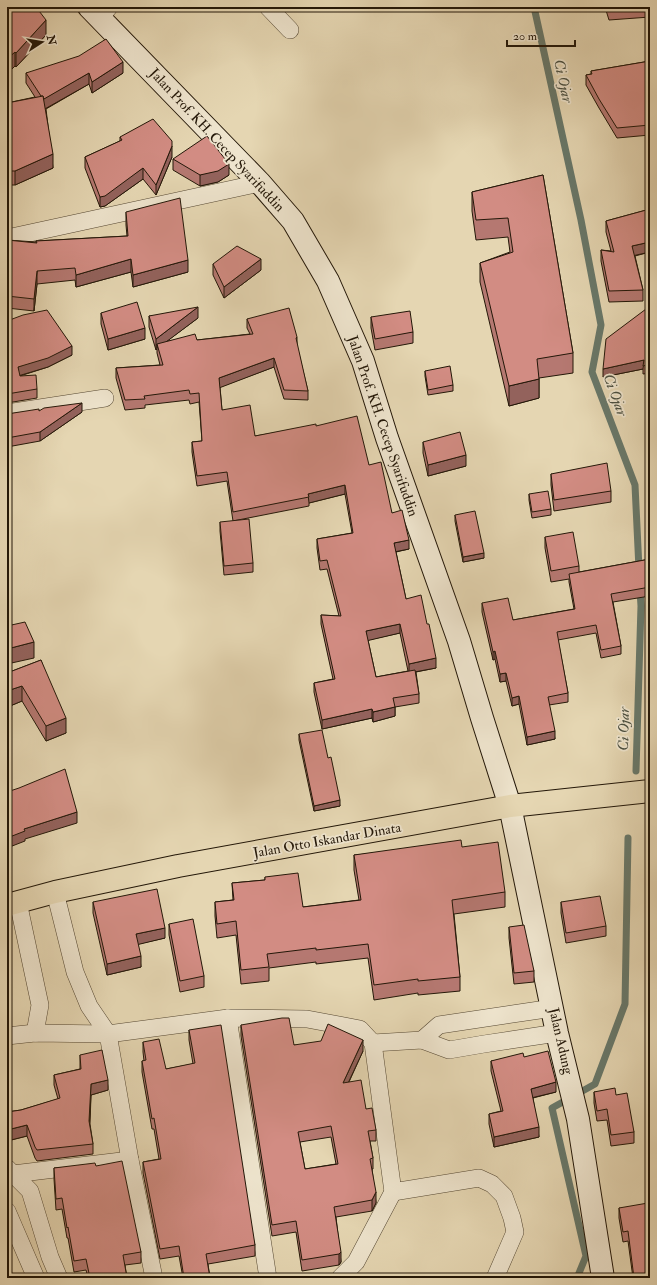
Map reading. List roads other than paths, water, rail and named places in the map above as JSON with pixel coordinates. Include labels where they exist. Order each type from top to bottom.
[{"type":"main road","name":"Jalan Prof. KH. Cecep Syarifuddin","points":[[99,11],[293,220],[328,281],[363,362],[387,438],[459,641],[510,806]]},
{"type":"main road","name":"Jalan Otto Iskandar Dinata","points":[[12,904],[55,892],[186,865],[510,806],[650,790]]},
{"type":"main road","name":"Jalan Adung","points":[[510,806],[558,1034],[578,1119],[603,1278]]},
{"type":"street","points":[[268,7],[290,30]]},
{"type":"street","points":[[7,238],[260,183]]},
{"type":"street","points":[[7,413],[105,398]]},
{"type":"street","points":[[55,892],[75,972],[89,1006],[108,1034],[130,1160],[154,1278]]},
{"type":"street","points":[[12,904],[40,1005],[34,1034]]},
{"type":"street","points":[[422,1040],[439,1025],[553,1008]]},
{"type":"street","points":[[228,1018],[268,1278]]},
{"type":"street","points":[[7,1036],[34,1034],[108,1034],[228,1018],[307,1019],[360,1029],[373,1043],[393,1192],[356,1262],[340,1278]]},
{"type":"street","points":[[373,1043],[422,1040],[449,1050],[558,1034]]},
{"type":"street","points":[[10,1171],[130,1160]]},
{"type":"street","points":[[10,1171],[30,1191],[50,1257],[59,1278]]},
{"type":"street","points":[[393,1192],[479,1178],[492,1184],[504,1196],[516,1232],[495,1278]]},
{"type":"street","points":[[7,1211],[36,1278]]},
{"type":"waterway","name":"Ci Ojar","points":[[534,7],[581,220],[601,325],[592,372],[635,485],[639,569]]},
{"type":"waterway","name":"Ci Ojar","points":[[636,771],[641,606],[640,590]]},
{"type":"waterway","points":[[577,1278],[586,1256],[552,1108],[595,1084],[625,1004],[628,838]]}]
